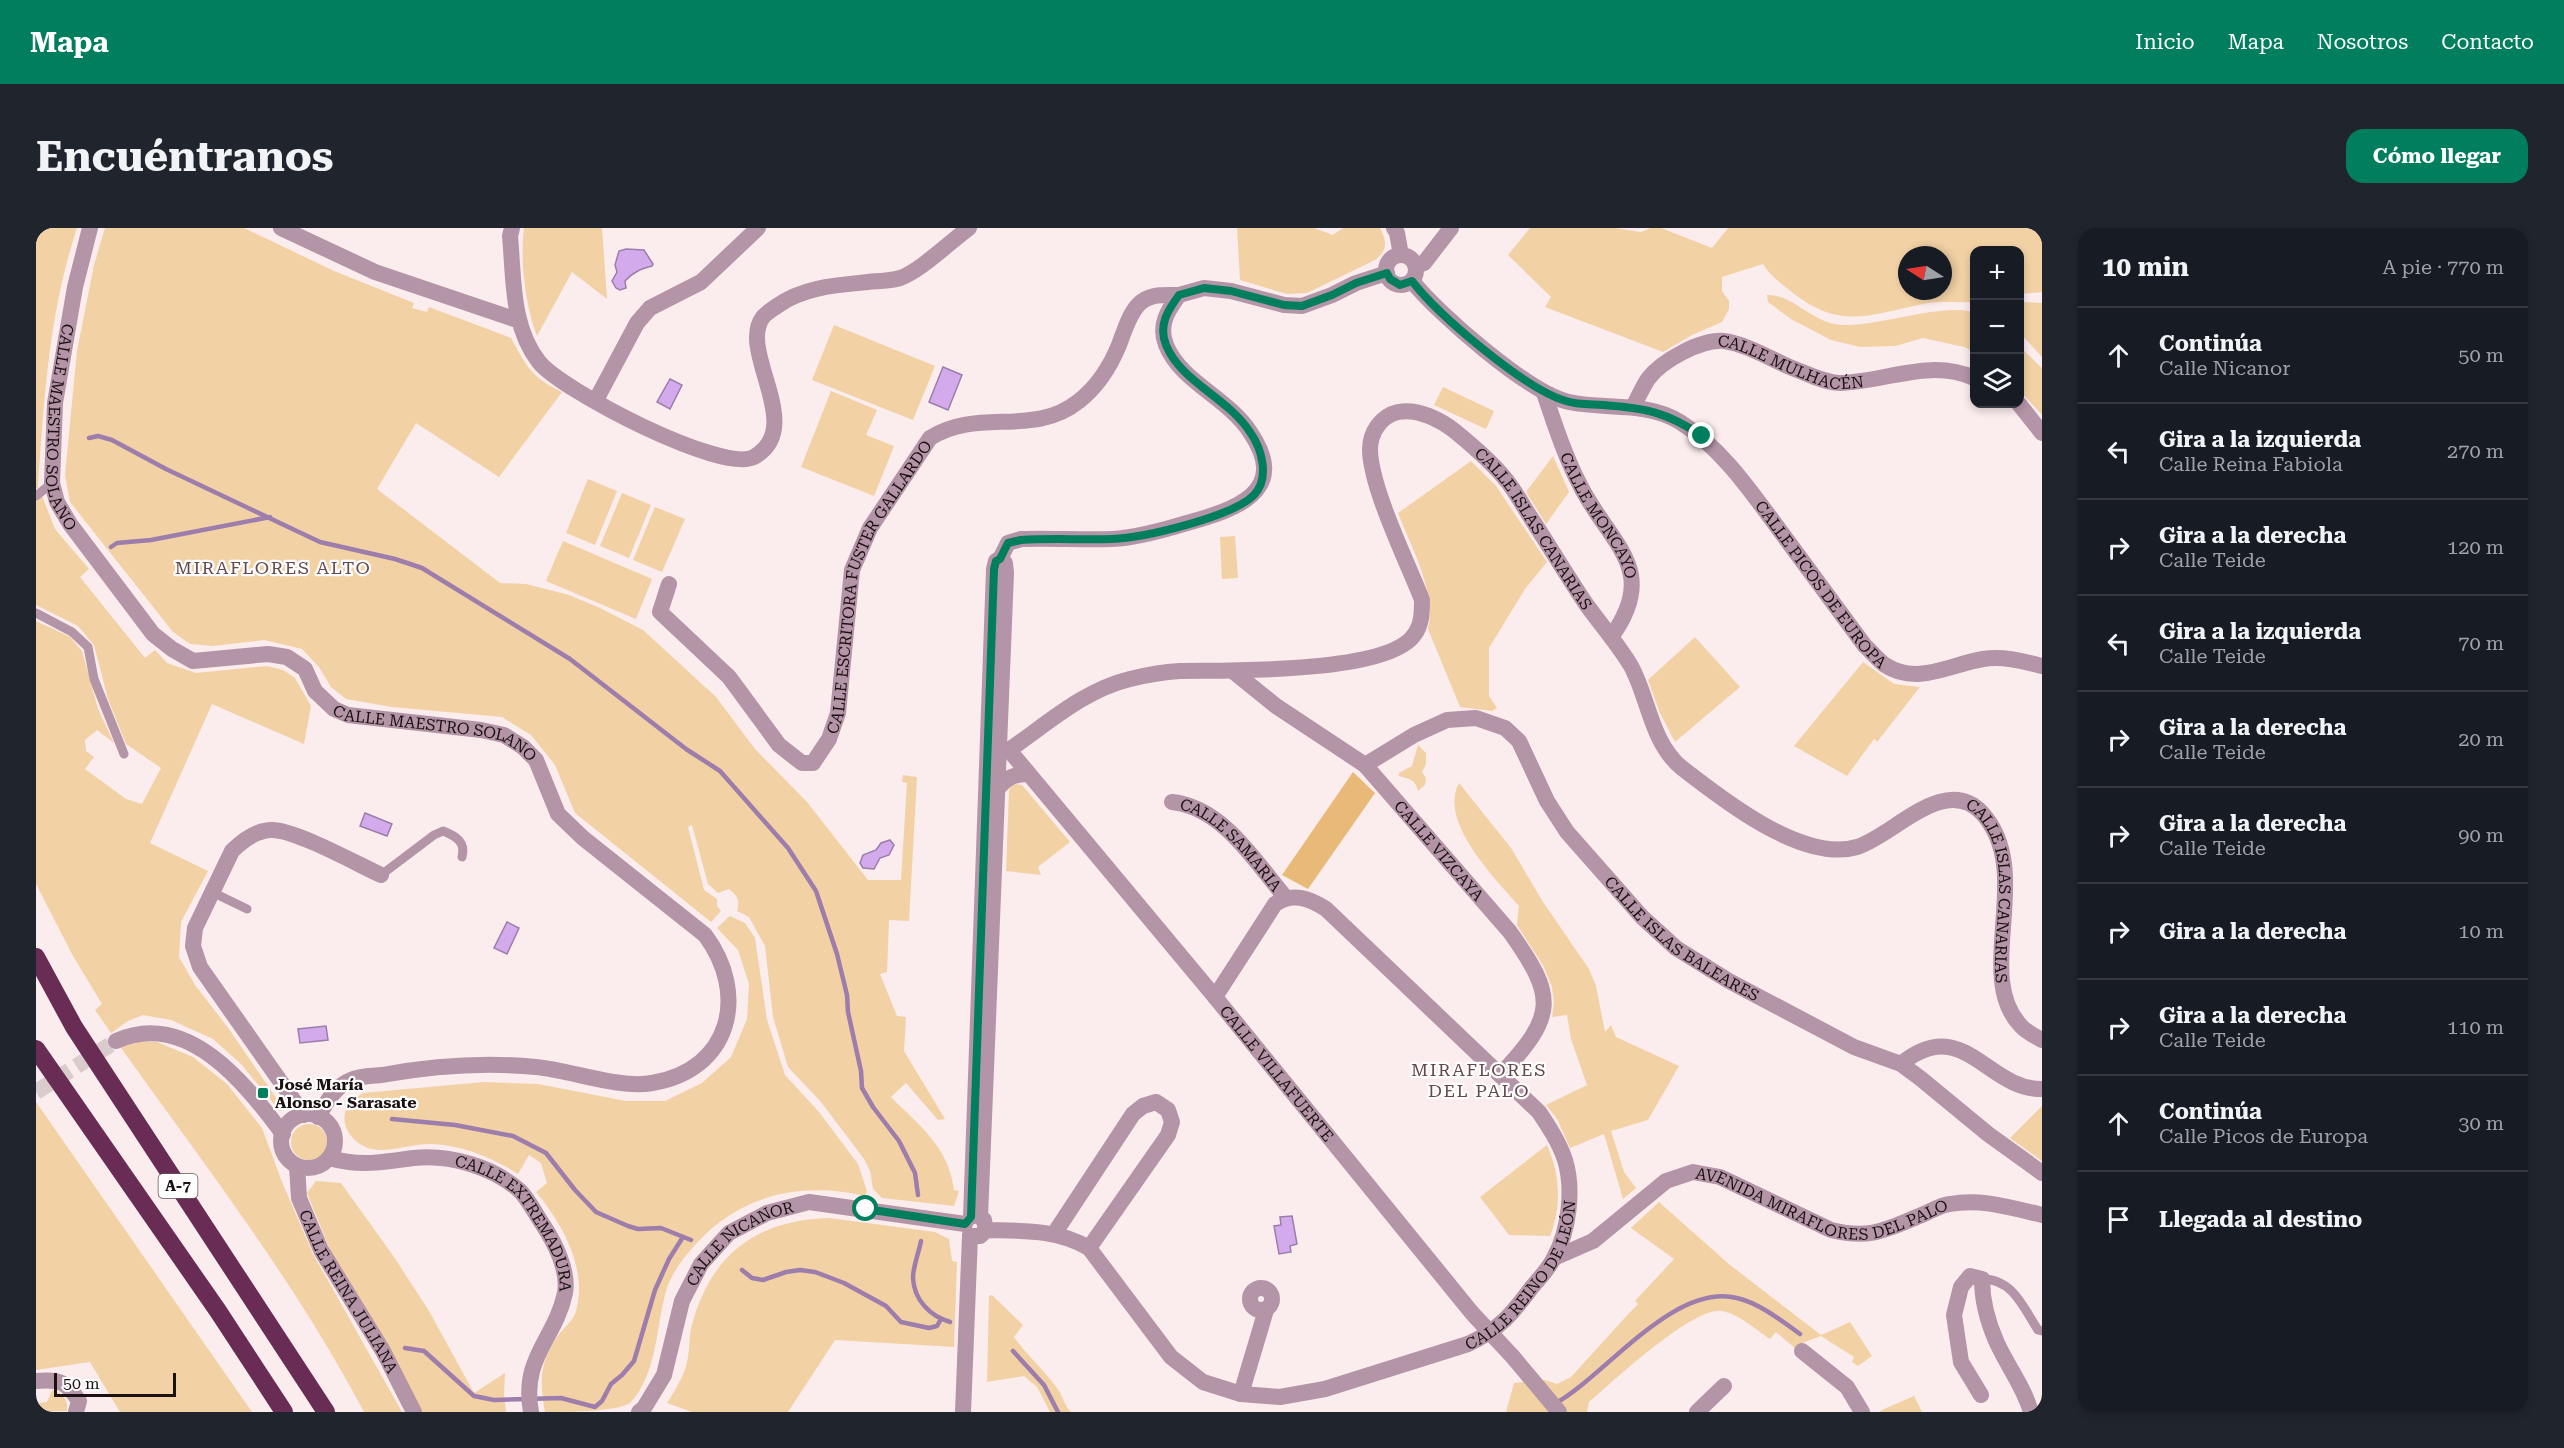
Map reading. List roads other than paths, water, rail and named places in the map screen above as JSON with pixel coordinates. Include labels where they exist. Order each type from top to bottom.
[{"type":"highway","name":"A-7","points":[[36,957],[74,1027],[327,1412]]},
{"type":"highway","name":"A-7","points":[[36,1049],[218,1311],[284,1412]]},
{"type":"street","name":"CALLE MAESTRO SOLANO","points":[[90,228],[75,287],[55,403],[52,483],[57,502],[70,524],[153,634],[172,649],[193,661],[268,654],[287,657],[305,669],[315,691],[334,709],[348,715],[481,730],[504,735],[523,747],[536,760],[558,814],[583,838],[705,935],[718,952],[727,981],[730,998],[729,1013],[720,1040],[696,1066],[672,1078],[651,1084],[627,1083],[536,1067],[463,1066],[402,1071],[350,1080],[330,1096],[311,1116]]},
{"type":"street","points":[[281,228],[375,272],[517,320]]},
{"type":"street","points":[[512,228],[510,236],[517,320],[539,362],[567,384],[683,445],[736,460],[754,457],[766,446],[774,430],[774,407],[757,338],[762,318],[779,304],[815,289],[897,279],[911,273],[969,228]]},
{"type":"street","points":[[596,400],[637,323],[650,308],[701,282],[758,228]]},
{"type":"street","points":[[1394,228],[1401,255]]},
{"type":"street","points":[[1401,255],[1389,263],[1387,273],[1390,279],[1400,285],[1424,263],[1451,228]]},
{"type":"street","points":[[1401,255],[1412,259],[1414,274]]},
{"type":"street","points":[[963,1412],[975,1227],[997,789],[1003,566],[1008,543],[1021,540],[1114,539],[1224,513],[1240,506],[1255,494],[1263,475],[1261,454],[1241,419],[1220,399],[1192,380],[1175,361],[1165,343],[1164,316],[1179,295],[1204,288],[1231,291],[1284,305],[1302,306],[1356,283],[1387,273]]},
{"type":"street","name":"CALLE PICOS DE EUROPA","points":[[1414,274],[1422,294],[1468,336],[1544,393],[1569,402],[1633,407],[1678,420],[1702,436],[1762,507],[1865,646],[1886,666],[1907,674],[1925,675],[1983,659],[2007,657],[2042,666]]},
{"type":"street","name":"CALLE ESCRITORA FUSTER GALLARDO","points":[[669,584],[660,612],[729,677],[779,746],[802,763],[813,763],[829,738],[838,713],[852,570],[870,528],[930,438],[945,428],[965,423],[1029,422],[1047,418],[1077,403],[1093,389],[1107,370],[1126,325],[1139,303],[1156,295],[1179,295]]},
{"type":"street","name":"CALLE MULHACÉN","points":[[1633,407],[1649,378],[1681,354],[1713,341],[1726,341],[1802,372],[1837,383],[1922,369],[1947,369],[1970,377]]},
{"type":"street","name":"CALLE MONCAYO","points":[[1544,393],[1565,454],[1581,488],[1626,556],[1632,581],[1632,597],[1624,620],[1611,637]]},
{"type":"street","points":[[2022,408],[2042,433]]},
{"type":"street","name":"CALLE ISLAS CANARIAS","points":[[998,749],[1077,702],[1129,679],[1177,671],[1234,672],[1352,661],[1386,654],[1402,646],[1414,635],[1422,618],[1422,600],[1379,489],[1370,447],[1375,430],[1384,417],[1400,411],[1419,412],[1449,426],[1471,444],[1507,481],[1587,605],[1632,668],[1663,745],[1679,765],[1774,832],[1801,843],[1829,849],[1857,847],[1943,800],[1960,800],[1980,811],[1998,839],[2004,863],[2006,899],[2002,981],[2008,1005],[2021,1027],[2042,1040]]},
{"type":"street","name":"CALLE VIZCAYA","points":[[1234,672],[1276,706],[1365,765],[1510,932],[1530,960],[1542,984],[1545,1000],[1543,1018],[1521,1053],[1500,1075]]},
{"type":"street","name":"CALLE ISLAS BALEARES","points":[[1365,765],[1414,735],[1447,720],[1476,718],[1505,728],[1520,741],[1547,801],[1567,832],[1628,902],[1676,948],[1729,981],[1854,1047],[1901,1064],[1988,1134],[2042,1173]]},
{"type":"street","points":[[974,1412],[975,1227],[998,749]]},
{"type":"street","name":"CALLE VILLAFUERTE","points":[[998,749],[1028,774],[1215,997],[1472,1313],[1559,1412]]},
{"type":"street","points":[[997,789],[1006,779],[1015,774],[1028,774]]},
{"type":"street","name":"CALLE SAMARIA","points":[[1172,802],[1188,804],[1230,830],[1285,897]]},
{"type":"street","points":[[311,1116],[290,1121],[282,1134],[281,1141],[285,1156],[297,1166],[314,1168],[329,1158],[334,1144],[329,1125],[311,1116],[200,968],[193,946],[195,928],[231,851],[257,833],[273,830],[293,834],[381,875]]},
{"type":"street","points":[[1215,997],[1275,904],[1285,897]]},
{"type":"street","name":"CALLE REINO DE LEÓN","points":[[975,1227],[1054,1234],[1072,1238],[1089,1248],[1171,1357],[1203,1382],[1241,1394],[1280,1397],[1325,1389],[1409,1364],[1491,1333],[1515,1312],[1554,1258],[1565,1233],[1568,1186],[1565,1161],[1554,1135],[1539,1112],[1326,909],[1313,901],[1298,897],[1285,897]]},
{"type":"street","points":[[116,1041],[133,1033],[160,1032],[197,1046],[238,1078],[282,1134]]},
{"type":"street","points":[[1901,1064],[1913,1054],[1928,1048],[1962,1050],[2013,1083],[2029,1090],[2042,1089]]},
{"type":"street","points":[[1054,1234],[1133,1114],[1143,1106],[1156,1102],[1168,1110],[1172,1122],[1168,1136],[1089,1248]]},
{"type":"street","name":"CALLE EXTREMADURA","points":[[329,1158],[352,1164],[376,1164],[417,1158],[454,1160],[494,1173],[521,1192],[554,1243],[567,1284],[560,1313],[533,1363],[528,1382],[531,1412]]},
{"type":"street","name":"CALLE REINA JULIANA","points":[[297,1166],[299,1198],[321,1250],[383,1351],[414,1412]]},
{"type":"street","name":"AVENIDA MIRAFLORES DEL PALO","points":[[1554,1258],[1593,1241],[1666,1181],[1693,1172],[1720,1178],[1831,1230],[1850,1235],[1880,1232],[1948,1204],[1971,1202],[1995,1204],[2042,1215]]},
{"type":"street","name":"CALLE NICANOR","points":[[639,1412],[644,1408],[664,1375],[682,1301],[701,1264],[729,1233],[767,1213],[809,1202],[975,1227]]},
{"type":"street","points":[[1981,1395],[1961,1362],[1954,1316],[1961,1287],[1970,1276],[1982,1279],[1984,1308],[1998,1345],[2012,1367],[2028,1400],[2031,1412]]},
{"type":"street","points":[[1241,1394],[1266,1310]]},
{"type":"street","points":[[1802,1351],[1847,1386],[1862,1412]]},
{"type":"street","points":[[36,1381],[55,1379],[70,1388],[79,1401],[76,1412]]},
{"type":"street","points":[[1696,1412],[1724,1386]]},
{"type":"lane","points":[[36,496],[52,483]]},
{"type":"lane","points":[[36,613],[72,632],[88,647],[94,679],[124,754]]},
{"type":"lane","points":[[381,875],[434,835],[443,831],[455,836],[462,843],[464,851],[462,857]]},
{"type":"lane","points":[[212,892],[247,909]]},
{"type":"lane","points":[[1982,1279],[1993,1279],[2006,1285],[2015,1293],[2038,1330],[2042,1331]]},
{"type":"waterway","points":[[89,438],[98,436],[112,440],[166,469],[320,542],[395,559],[422,568],[570,659],[686,749],[720,771],[788,848],[816,891],[837,954],[847,995],[862,1088],[873,1107],[899,1141],[915,1173],[918,1195]]},
{"type":"waterway","points":[[111,547],[117,543],[151,540],[270,517]]},
{"type":"waterway","points":[[392,1119],[455,1125],[513,1136],[546,1153],[596,1212],[638,1229],[661,1228],[691,1240]]},
{"type":"waterway","points":[[405,1348],[424,1351],[474,1396],[494,1400],[561,1398],[595,1407],[602,1401],[611,1384],[634,1361],[655,1290],[669,1259],[683,1237]]},
{"type":"waterway","points":[[921,1241],[913,1273],[916,1293],[924,1306],[936,1316],[950,1322]]},
{"type":"waterway","points":[[742,1270],[752,1278],[763,1280],[786,1272],[800,1270],[815,1272],[844,1283],[886,1306],[901,1322],[929,1328],[937,1326],[941,1319]]},
{"type":"waterway","points":[[1556,1403],[1665,1317],[1689,1304],[1713,1297],[1745,1300],[1770,1313],[1800,1334]]},
{"type":"waterway","points":[[1013,1351],[1044,1385],[1058,1412]]},
{"type":"tunnel","points":[[36,1092],[116,1041]]},
{"type":"place","name":"José María Alonso - Sarasate","points":[[263,1093]]},
{"type":"district","name":"MIRAFLORES ALTO","points":[[273,568]]},
{"type":"district","name":"MIRAFLORES DEL PALO","points":[[1479,1080]]}]
